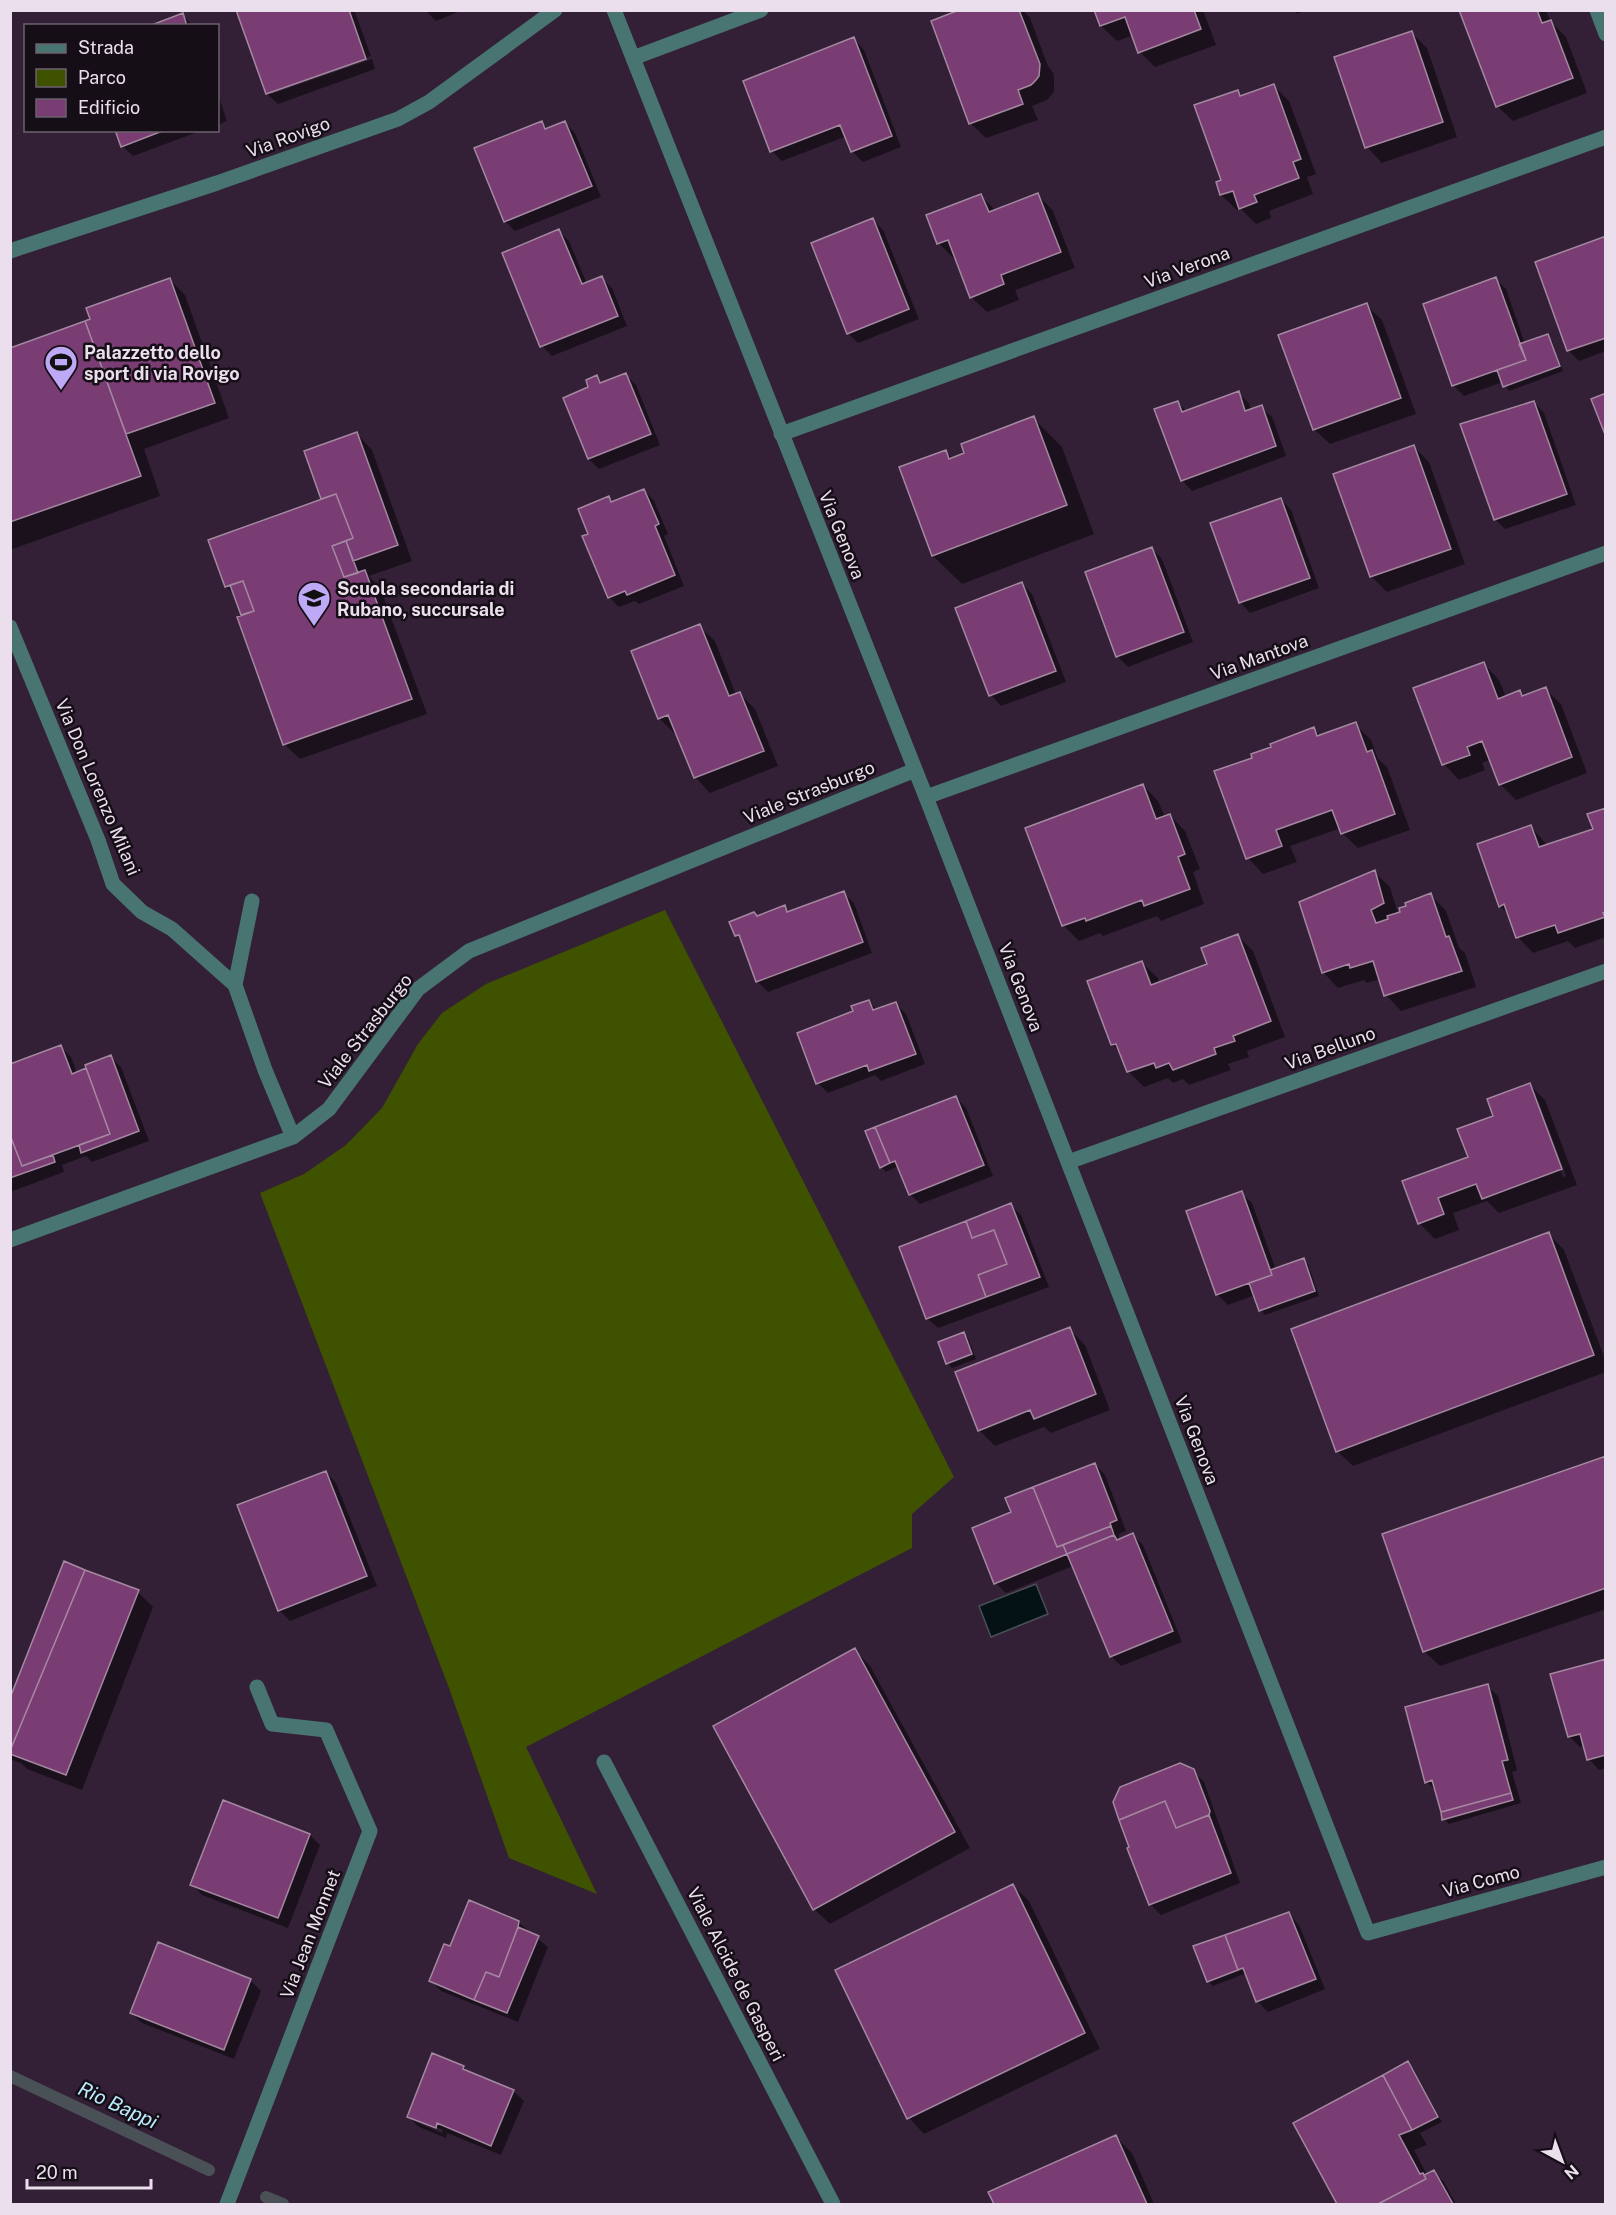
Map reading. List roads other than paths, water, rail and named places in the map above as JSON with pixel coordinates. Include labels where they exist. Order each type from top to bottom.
[{"type":"street","name":"Via Rovigo","points":[[10,251],[217,183],[398,119],[429,102],[555,10]]},
{"type":"street","name":"Via Genova","points":[[614,10],[926,797],[1368,1933]]},
{"type":"street","points":[[633,58],[762,10]]},
{"type":"street","points":[[1597,10],[1605,34]]},
{"type":"street","name":"Via Verona","points":[[781,434],[1605,137]]},
{"type":"street","name":"Via Mantova","points":[[926,797],[1605,553]]},
{"type":"street","name":"Via Don Lorenzo Milani","points":[[10,627],[98,840],[113,884],[142,912],[172,929],[235,985],[265,1070],[293,1137]]},
{"type":"street","name":"Viale Strasburgo","points":[[10,1240],[293,1137],[329,1109],[418,989],[469,951],[915,770]]},
{"type":"street","points":[[235,985],[252,901]]},
{"type":"street","name":"Via Belluno","points":[[1068,1162],[1605,971]]},
{"type":"street","name":"Via Jean Monnet","points":[[227,2205],[370,1832],[326,1730],[272,1724],[257,1687]]},
{"type":"street","name":"Viale Alcide de Gasperi","points":[[604,1762],[833,2205]]},
{"type":"street","name":"Via Como","points":[[1368,1933],[1605,1867]]},
{"type":"waterway","name":"Rio Bappi","points":[[10,2076],[209,2170]]},
{"type":"waterway","points":[[266,2197],[283,2204]]},
{"type":"place","name":"Palazzetto dello sport di via Rovigo","points":[[61,391]]},
{"type":"place","name":"Scuola secondaria di Rubano, succursale","points":[[314,627]]}]
